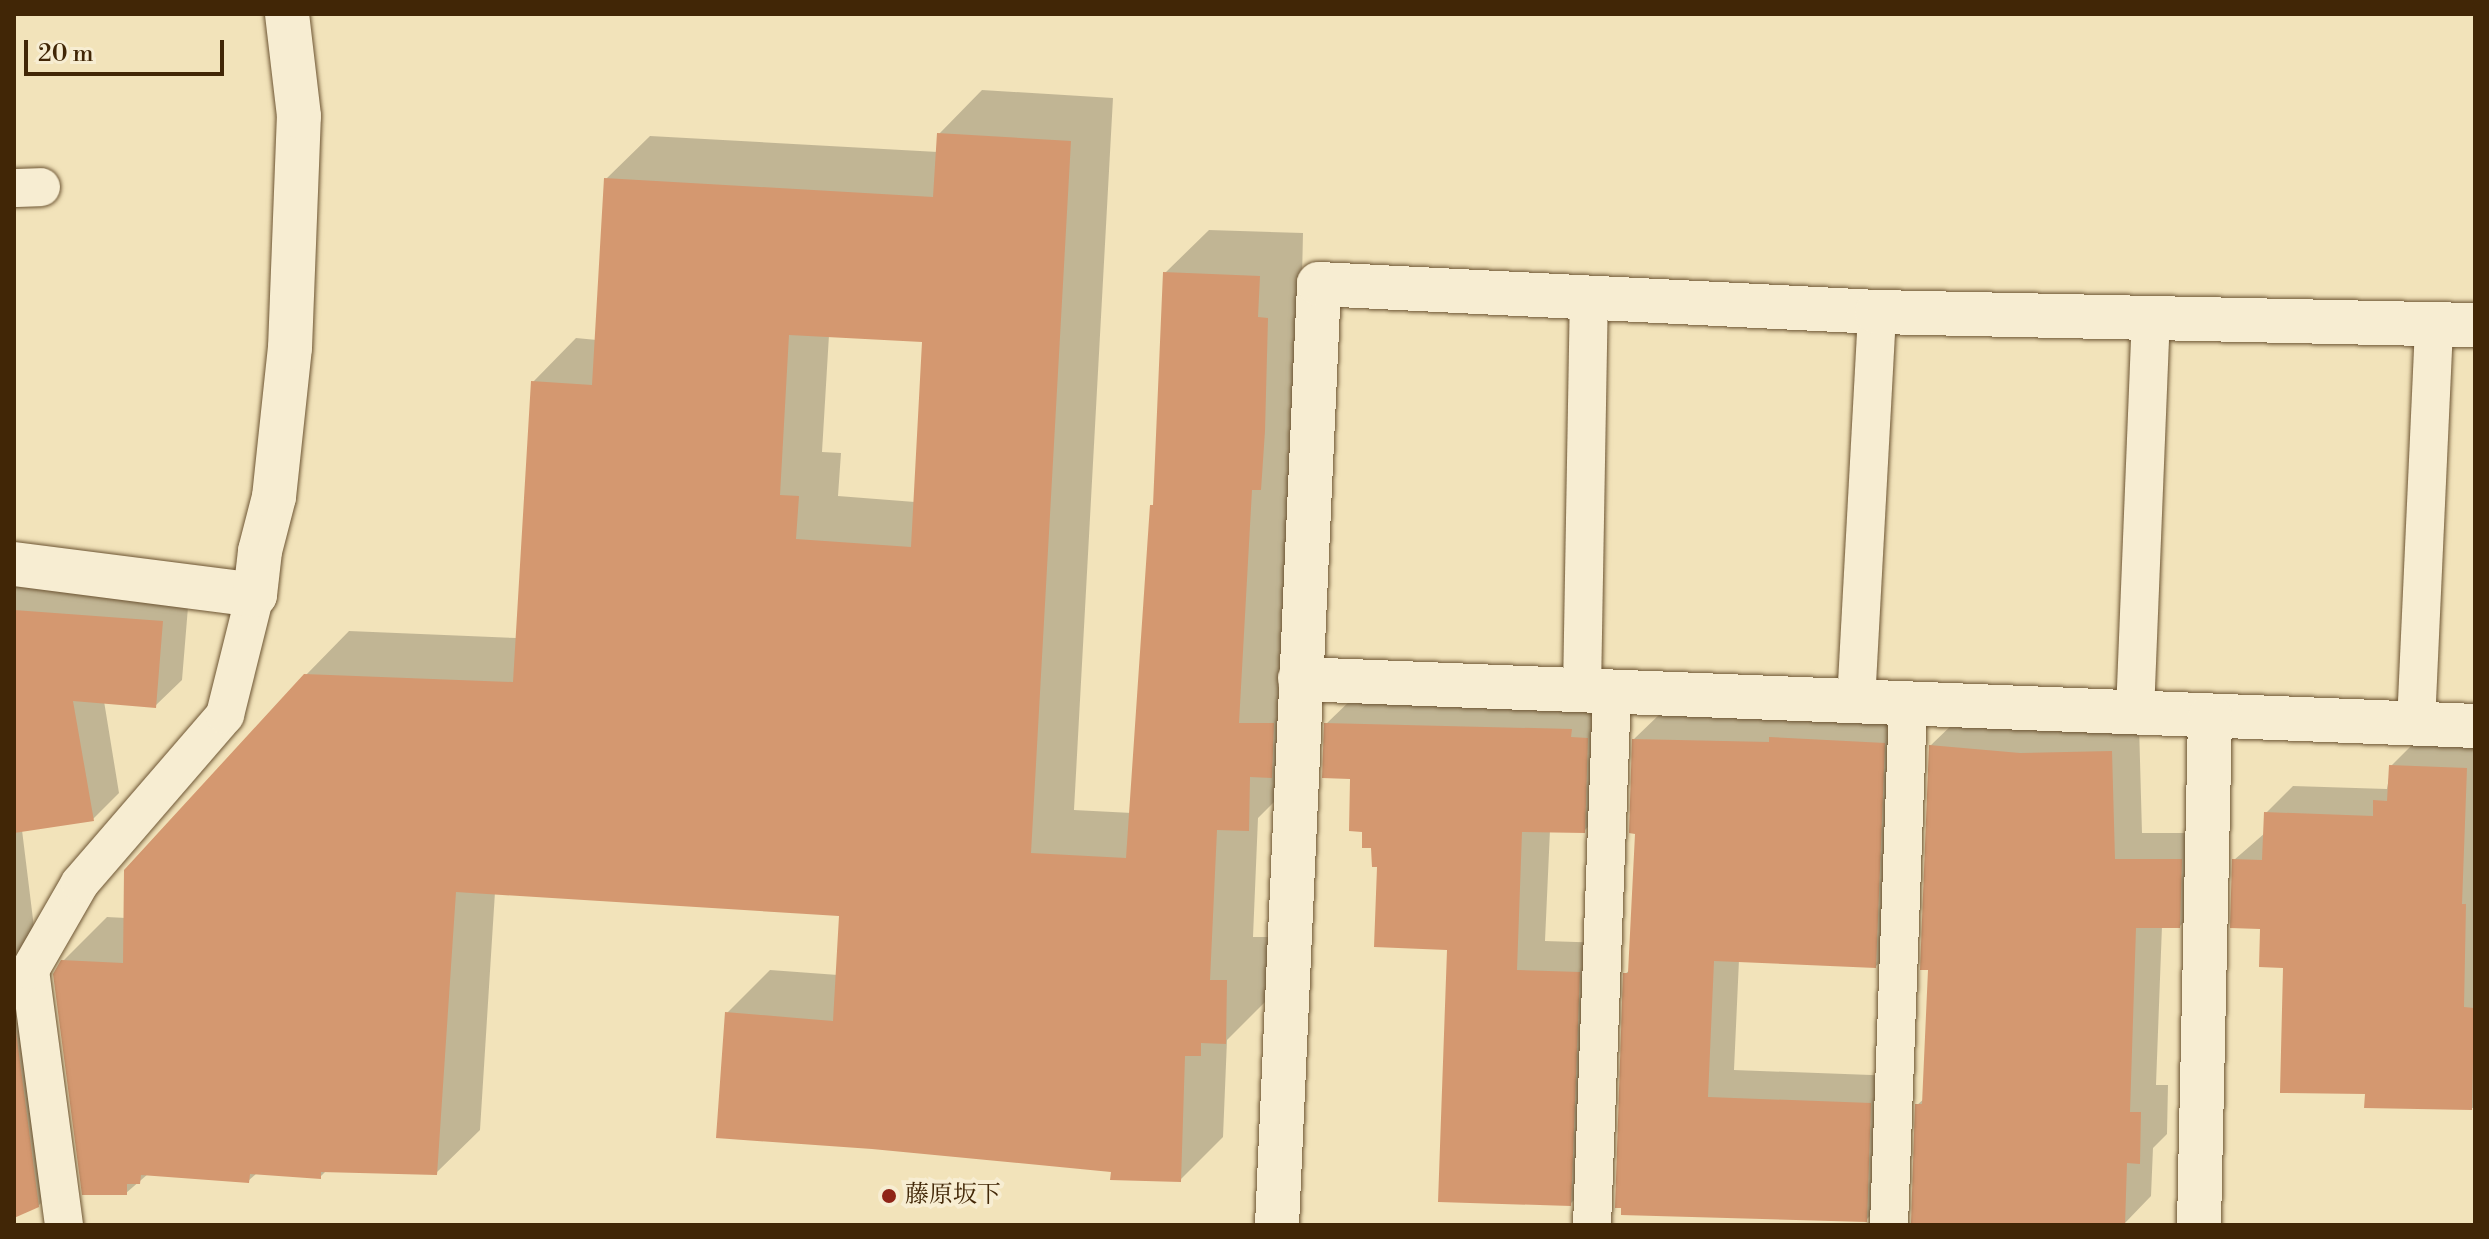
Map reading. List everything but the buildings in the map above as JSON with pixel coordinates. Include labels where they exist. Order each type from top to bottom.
[{"type":"street","points":[[14,564],[255,595],[260,551],[274,497],[290,348],[299,116],[287,14]]},
{"type":"street","points":[[1277,1225],[1319,284],[1877,312],[2455,325]]},
{"type":"street","points":[[1300,679],[2475,726]]},
{"type":"street","points":[[2199,1225],[2210,717]]},
{"type":"lane","points":[[1589,298],[1597,692],[1592,1225]]},
{"type":"lane","points":[[1856,702],[1877,312]]},
{"type":"lane","points":[[2135,713],[2151,318]]},
{"type":"lane","points":[[2416,724],[2455,325]]},
{"type":"lane","points":[[64,1225],[30,970],[80,883],[225,715],[255,595]]},
{"type":"lane","points":[[1889,1225],[1908,705]]},
{"type":"place","name":"藤原坂下","points":[[889,1196]]}]
